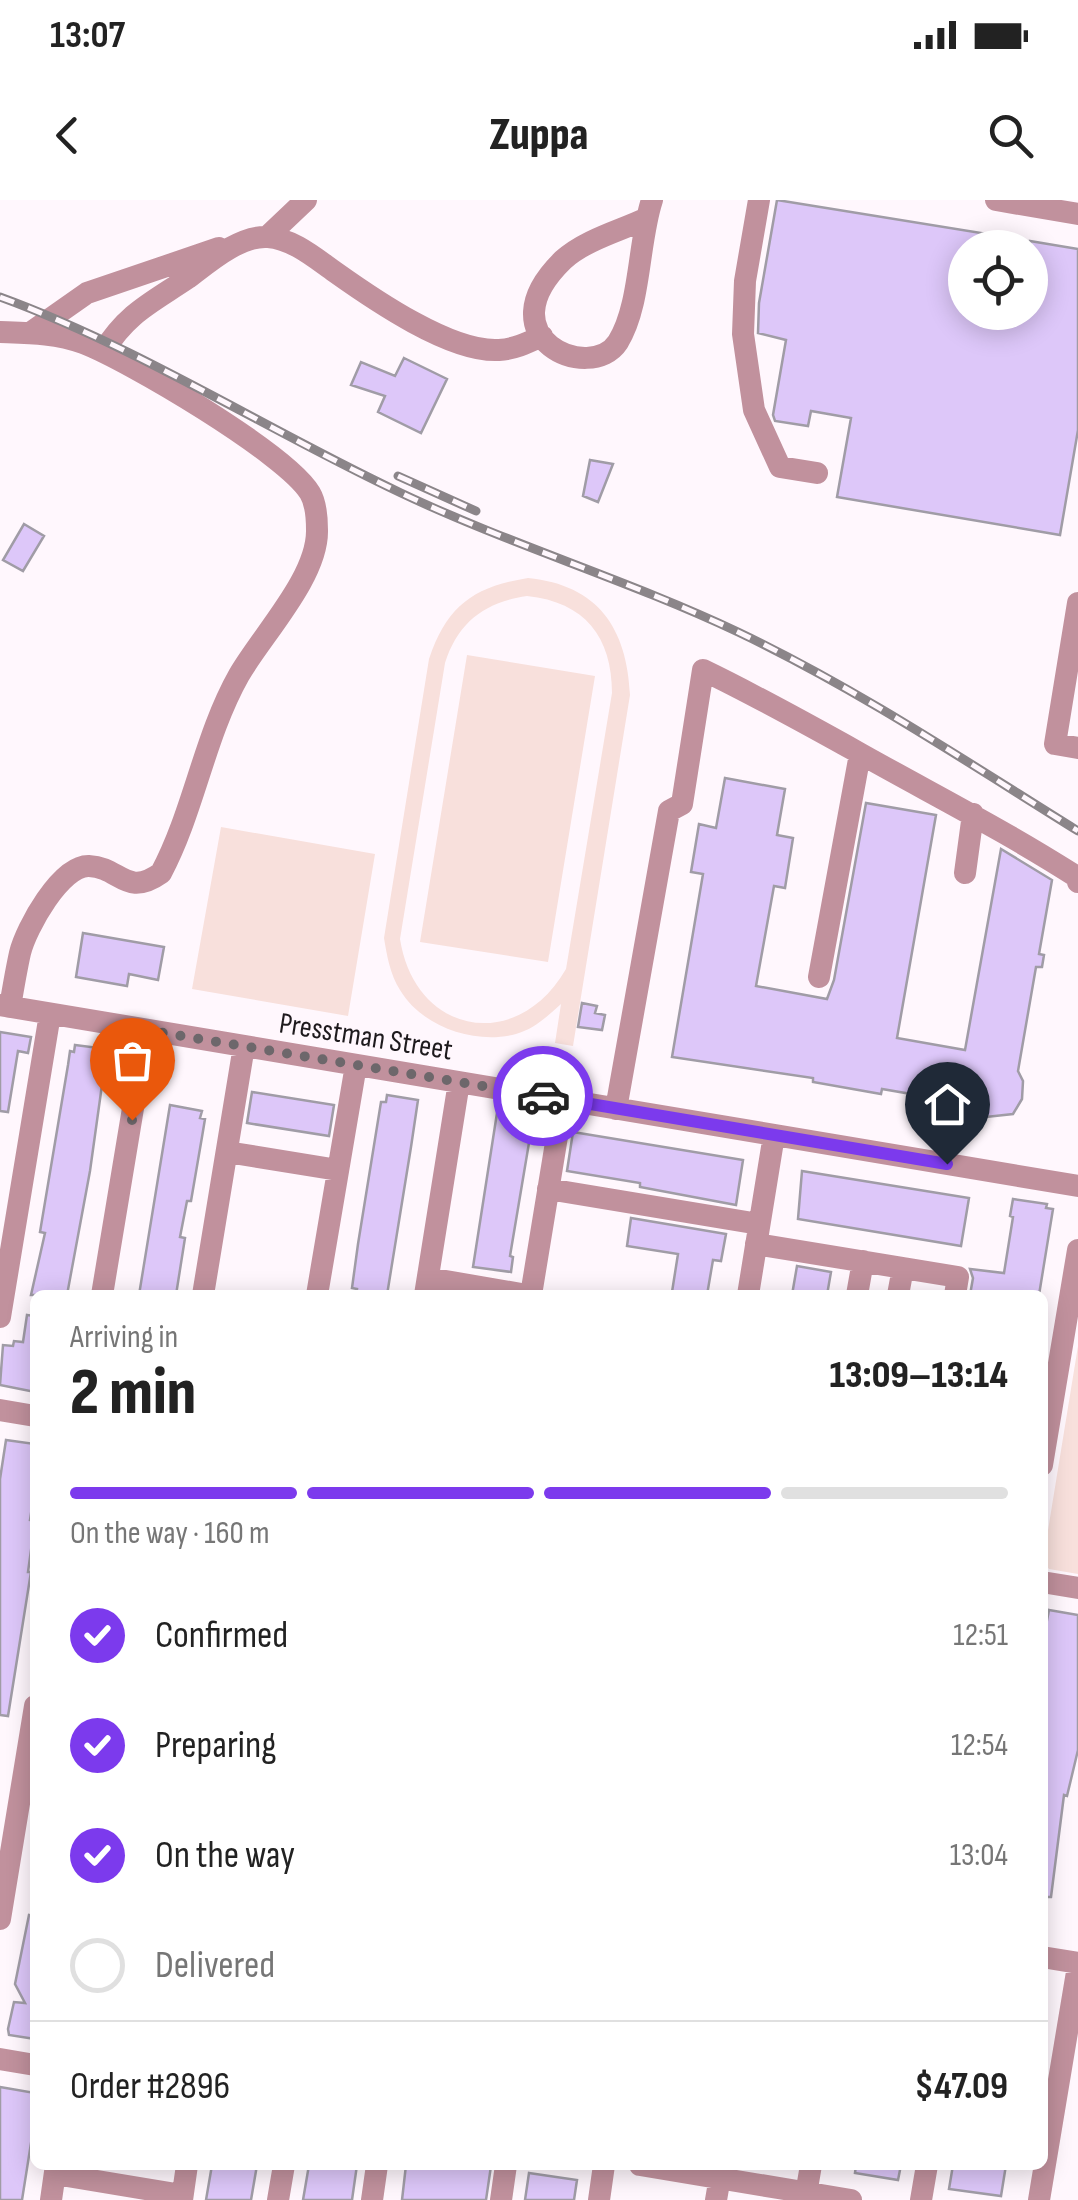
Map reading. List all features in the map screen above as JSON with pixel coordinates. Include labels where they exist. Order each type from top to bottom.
[{"type":"street","points":[[103,352],[123,322],[222,253],[259,238],[306,200]]},
{"type":"street","points":[[759,200],[741,311],[754,410],[780,467],[817,473]]},
{"type":"street","points":[[996,200],[1043,204],[1078,214]]},
{"type":"street","points":[[649,210],[632,300],[617,342],[596,358],[582,358],[549,346],[534,325],[532,313],[540,288],[580,248],[649,210]]},
{"type":"street","points":[[30,334],[87,294],[186,258],[259,238],[289,242],[374,300],[457,341],[495,351],[520,347],[542,336]]},
{"type":"street","points":[[0,332],[80,342],[197,406],[293,472],[310,494],[318,534],[304,574],[238,678],[160,873],[138,884],[91,865],[78,866],[66,873],[21,948],[5,1006]]},
{"type":"street","points":[[1078,603],[1055,744],[1078,748]]},
{"type":"street","points":[[616,1108],[669,811],[682,804],[703,670],[791,713],[973,814],[1049,858],[1077,877],[1078,882]]},
{"type":"street","points":[[818,977],[860,754]]},
{"type":"street","points":[[965,874],[973,814]]},
{"type":"street","name":"Presstman Street","points":[[5,1006],[1078,1186]]},
{"type":"street","points":[[0,1317],[50,1014]]},
{"type":"street","points":[[103,1290],[146,1030]]},
{"type":"street","points":[[204,1290],[244,1046]]},
{"type":"street","points":[[318,1290],[356,1065]]},
{"type":"street","points":[[459,1082],[426,1287],[465,1290]]},
{"type":"street","points":[[530,1290],[563,1100]]},
{"type":"street","points":[[749,1290],[774,1135]]},
{"type":"street","points":[[227,1152],[338,1170]]},
{"type":"street","points":[[548,1190],[758,1234],[863,1261],[958,1277],[956,1290]]},
{"type":"street","points":[[1048,1429],[1078,1250]]},
{"type":"street","points":[[858,1290],[863,1261]]},
{"type":"street","points":[[899,1290],[903,1268]]},
{"type":"street","points":[[0,1410],[30,1415]]},
{"type":"street","points":[[1048,1583],[1078,1588]]},
{"type":"street","points":[[0,1919],[30,1732]]},
{"type":"street","points":[[1048,1958],[1078,1964],[1048,2146]]},
{"type":"street","points":[[0,2059],[30,2064]]},
{"type":"street","points":[[50,2200],[55,2170],[182,2197],[186,2170]]},
{"type":"street","points":[[278,2200],[283,2170]]},
{"type":"street","points":[[372,2200],[376,2170]]},
{"type":"street","points":[[501,2200],[505,2170]]},
{"type":"street","points":[[598,2200],[603,2170]]},
{"type":"street","points":[[665,2170],[806,2196],[852,2200]]},
{"type":"street","points":[[806,2196],[810,2170]]},
{"type":"street","points":[[921,2200],[926,2170]]},
{"type":"street","points":[[1039,2200],[1044,2170]]},
{"type":"shaded area","points":[[528,578],[552,582],[590,600],[615,630],[628,671],[630,695],[573,1046],[555,1043],[561,1004],[529,1029],[500,1037],[467,1035],[436,1023],[400,990],[391,971],[384,938],[429,659],[454,612],[477,594]],"holes":[[[527,596],[565,606],[591,626],[607,655],[611,673],[612,693],[566,969],[545,996],[522,1014],[496,1022],[470,1022],[446,1013],[425,996],[409,971],[400,939],[445,663],[457,636],[486,609]]]},
{"type":"shaded area","points":[[467,655],[595,676],[548,962],[420,942]]},
{"type":"shaded area","points":[[221,827],[375,854],[348,1016],[192,989]]},
{"type":"shaded area","points":[[1078,1346],[1078,1574],[1048,1568],[1048,1530]]},
{"type":"building","points":[[777,200],[962,230],[948,230],[948,330],[1048,330],[1048,244],[1078,249],[1078,430],[1060,535],[837,497],[851,418],[811,411],[808,426],[775,421],[786,340],[758,333],[759,303]]},
{"type":"building","points":[[404,358],[447,379],[421,433],[378,412],[385,396],[351,385],[361,362],[395,376]]},
{"type":"building","points":[[590,460],[613,464],[598,502],[583,496]]},
{"type":"building","points":[[24,524],[44,536],[23,571],[3,560]]},
{"type":"building","points":[[725,778],[785,789],[777,835],[793,838],[785,888],[774,886],[756,986],[827,999],[834,980],[866,803],[936,815],[897,1038],[965,1050],[1001,849],[1052,880],[1039,954],[1044,955],[1042,967],[1036,967],[1018,1071],[1023,1081],[1022,1099],[1013,1114],[986,1117],[969,1104],[882,1089],[881,1094],[813,1082],[813,1078],[672,1057],[703,874],[691,872],[699,824],[716,828]]},
{"type":"building","points":[[83,933],[164,947],[158,980],[129,974],[127,986],[76,977]]},
{"type":"building","points":[[582,1003],[597,1006],[595,1013],[605,1015],[602,1030],[578,1027]]},
{"type":"building","points":[[0,1032],[31,1037],[28,1053],[18,1051],[8,1112],[0,1111]]},
{"type":"building","points":[[75,1045],[107,1049],[90,1171],[68,1290],[32,1290],[45,1233],[40,1232],[70,1051],[74,1052]]},
{"type":"building","points":[[252,1092],[334,1105],[329,1136],[247,1123]]},
{"type":"building","points":[[387,1095],[418,1100],[388,1290],[357,1290],[352,1288],[358,1244],[381,1102],[386,1102]]},
{"type":"building","points":[[170,1105],[202,1111],[200,1118],[205,1119],[191,1201],[187,1201],[180,1237],[185,1238],[177,1290],[140,1290]]},
{"type":"building","points":[[497,1113],[533,1119],[510,1256],[511,1272],[473,1267]]},
{"type":"building","points":[[573,1132],[743,1160],[736,1205],[567,1171]]},
{"type":"building","points":[[802,1171],[969,1198],[961,1246],[798,1219]]},
{"type":"building","points":[[1013,1199],[1047,1204],[1046,1208],[1053,1209],[1040,1290],[971,1290],[970,1269],[1004,1273],[1013,1217]]},
{"type":"building","points":[[631,1218],[726,1234],[721,1261],[713,1260],[708,1290],[672,1290],[678,1254],[627,1246]]},
{"type":"building","points":[[797,1266],[831,1272],[828,1290],[793,1290]]},
{"type":"building","points":[[30,1315],[30,1391],[0,1385],[3,1345],[23,1342]]},
{"type":"building","points":[[6,1440],[30,1443],[30,1578],[8,1716],[0,1715],[0,1479]]},
{"type":"building","points":[[1049,1610],[1078,1615],[1078,1750],[1067,1796],[1064,1795],[1051,1897],[1048,1897]]},
{"type":"building","points":[[30,1915],[30,2038],[9,2035],[14,2002],[25,2003],[15,1984]]},
{"type":"building","points":[[0,2087],[30,2092],[30,2150],[22,2200],[0,2200]]},
{"type":"building","points":[[211,2170],[256,2170],[251,2200],[206,2200]]},
{"type":"building","points":[[308,2170],[356,2170],[352,2200],[303,2200]]},
{"type":"building","points":[[405,2170],[490,2170],[486,2200],[402,2200]]},
{"type":"building","points":[[855,2170],[900,2170],[898,2180],[855,2173]]},
{"type":"building","points":[[952,2170],[1005,2170],[1001,2196],[949,2189]]},
{"type":"building","points":[[529,2173],[577,2180],[574,2200],[525,2200]]},
{"type":"railway","points":[[0,297],[103,340],[401,493],[738,632],[868,701],[1078,831]]},
{"type":"railway","points":[[398,476],[476,511]]},
{"type":"way so far","points":[[132,1120],[146,1030],[543,1096]]},
{"type":"route","points":[[543,1096],[947,1164]]}]
